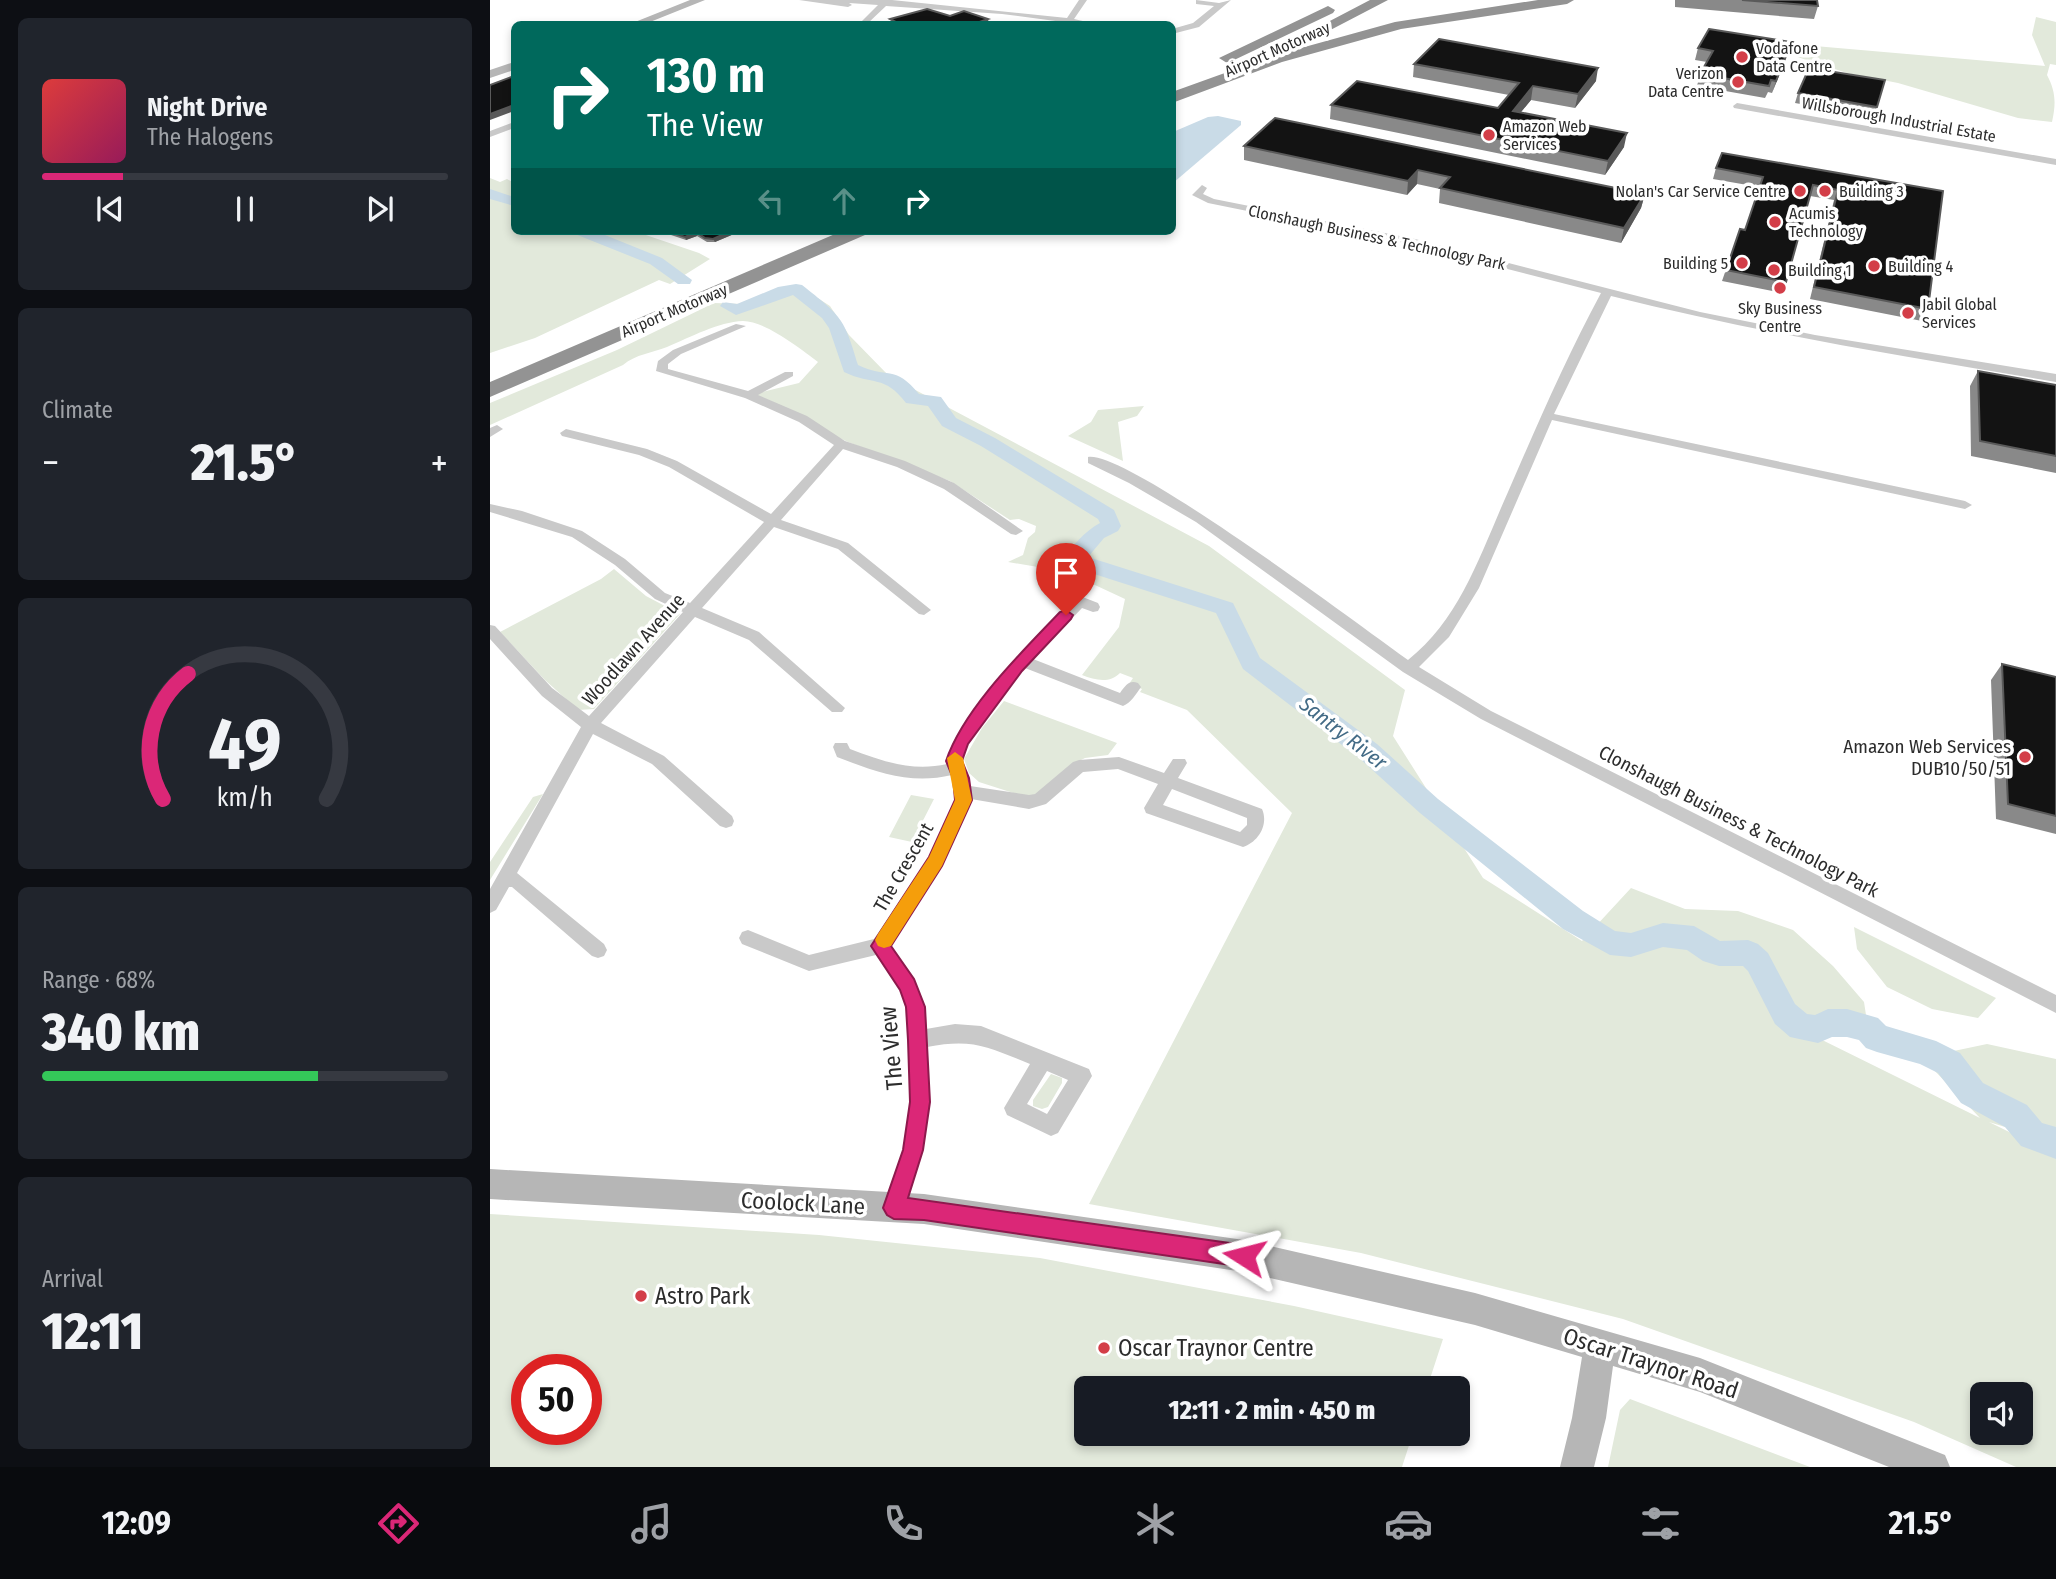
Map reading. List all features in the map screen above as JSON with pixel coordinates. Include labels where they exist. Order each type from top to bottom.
[{"type":"highway","points":[[1285,23],[1317,0]]},
{"type":"highway","points":[[1285,23],[1328,0]]},
{"type":"highway","name":"Airport Motorway","points":[[1285,23],[1212,64],[1348,0]]},
{"type":"highway","name":"Airport Motorway","points":[[1176,94],[1381,0]]},
{"type":"highway","points":[[1270,53],[1399,0]]},
{"type":"highway","points":[[1176,95],[1277,59],[1388,28],[1452,15],[1567,0]]},
{"type":"highway","name":"Airport Motorway","points":[[500,371],[814,235]]},
{"type":"highway","name":"Airport Motorway","points":[[500,371],[848,235]]},
{"type":"highway","points":[[490,392],[500,371]]},
{"type":"main road","points":[[644,21],[700,0]]},
{"type":"main road","points":[[490,74],[511,67]]},
{"type":"main road","name":"Coolock Lane","points":[[490,1184],[937,1211],[1244,1256],[1363,1281]]},
{"type":"main road","name":"Oscar Traynor Road","points":[[1363,1281],[1475,1309],[1700,1376],[1933,1467]]},
{"type":"main road","points":[[1577,1467],[1589,1418],[1600,1345]]},
{"type":"street","points":[[803,0],[884,4]]},
{"type":"street","points":[[839,0],[975,10],[1069,21],[1083,0]]},
{"type":"street","points":[[975,10],[983,0]]},
{"type":"street","points":[[1198,8],[1224,3]]},
{"type":"street","points":[[1176,31],[1196,24],[1224,3]]},
{"type":"street","points":[[866,21],[884,4]]},
{"type":"street","name":"Willsborough Industrial Estate","points":[[1737,106],[2056,162]]},
{"type":"street","points":[[490,134],[511,126]]},
{"type":"street","name":"Clonshaugh Business & Technology Park","points":[[1202,188],[1197,195],[1212,201],[1415,242],[1699,315],[1815,338],[2056,378]]},
{"type":"street","points":[[1408,668],[1422,659],[1461,610],[1587,329],[1607,293]]},
{"type":"street","points":[[740,326],[677,352],[662,363],[662,371],[749,395],[803,419],[841,444],[901,464],[949,486],[1016,531]]},
{"type":"street","points":[[749,395],[789,374]]},
{"type":"street","points":[[1548,416],[1965,505]]},
{"type":"street","points":[[566,433],[643,452],[673,464],[774,522],[843,546],[924,610]]},
{"type":"street","name":"Woodlawn Avenue","points":[[490,905],[590,725],[841,444]]},
{"type":"street","name":"Clonshaugh Business & Technology Park","points":[[1092,460],[1134,480],[1201,519],[1408,668],[1532,740],[2056,1004]]},
{"type":"street","points":[[490,508],[577,534],[620,562],[660,596],[754,636],[837,708]]},
{"type":"street","points":[[1093,607],[1080,601],[1023,661],[965,734],[956,752],[955,768],[961,778],[963,794],[975,792],[1029,802],[1040,799],[1079,766],[1099,762],[1119,763],[1168,781],[1256,814],[1255,828],[1243,840],[1152,808],[1168,781],[1179,763]]},
{"type":"street","points":[[490,630],[547,692],[590,725],[658,760],[726,821]]},
{"type":"street","points":[[1023,661],[1123,700],[1133,687]]},
{"type":"street","points":[[841,747],[843,753],[899,774],[934,774],[955,768]]},
{"type":"street","name":"The Crescent","points":[[880,946],[936,861],[963,800],[963,794]]},
{"type":"street","points":[[504,879],[516,880],[598,950]]},
{"type":"street","points":[[748,938],[761,940],[797,960],[809,963],[880,946]]},
{"type":"street","name":"The View","points":[[880,946],[908,985],[916,1007],[920,1102],[913,1150],[894,1208]]},
{"type":"street","points":[[917,1040],[955,1033],[981,1035],[1043,1060]]},
{"type":"shaded area","points":[[2036,17],[2056,22],[2056,65],[2050,64],[2047,75],[2054,98],[2052,122],[2018,118],[1898,83],[1847,73],[1766,47],[1780,43],[2045,66],[2032,35]]},
{"type":"shaded area","points":[[490,178],[500,182],[507,179],[511,181],[511,235],[646,235],[710,259],[670,284],[659,280],[535,338],[490,353]]},
{"type":"shaded area","points":[[784,287],[791,293],[813,295],[830,306],[849,335],[889,376],[1209,546],[1405,690],[1393,736],[1483,878],[1582,941],[1631,888],[1685,909],[1738,911],[1793,930],[1833,966],[1864,1002],[1868,1028],[1836,1033],[1790,1017],[1806,1032],[1980,1118],[1932,1068],[1949,1052],[1987,1044],[2056,1059],[2056,1143],[1989,1122],[2056,1155],[2056,1467],[2016,1467],[1914,1422],[1623,1319],[1361,1253],[1089,1204],[1292,813],[1187,710],[1140,692],[1142,689],[1129,684],[1133,678],[1120,673],[1107,680],[1082,675],[1119,627],[1125,599],[1067,572],[1008,562],[1023,555],[1028,538],[1035,532],[1036,526],[1019,519],[1010,520],[950,481],[848,442],[749,395],[799,383],[818,362],[793,343],[762,326],[743,321],[714,327],[633,358],[490,425],[490,403],[617,350],[714,303],[743,304]]},
{"type":"shaded area","points":[[1144,406],[1137,416],[1118,422],[1123,461],[1068,436],[1091,422],[1098,410]]},
{"type":"shaded area","points":[[614,569],[646,596],[680,614],[594,709],[578,710],[545,680],[500,632],[601,579]]},
{"type":"shaded area","points":[[1004,701],[1117,743],[1108,755],[1085,758],[1069,766],[1040,793],[1026,797],[979,782],[969,773],[964,759],[982,728]]},
{"type":"shaded area","points":[[543,794],[490,880],[490,862],[533,797]]},
{"type":"shaded area","points":[[911,795],[934,799],[912,842],[889,837]]},
{"type":"shaded area","points":[[1854,927],[1996,998],[1978,1018],[1932,1009],[1887,987],[1857,949]]},
{"type":"shaded area","points":[[1051,1074],[1062,1078],[1062,1083],[1048,1107],[1042,1109],[1033,1106],[1033,1100]]},
{"type":"shaded area","name":"Oscar Traynor Centre","points":[[490,1214],[819,1235],[1040,1258],[1294,1306],[1443,1339],[1431,1376],[1074,1376],[1074,1446],[1409,1446],[1402,1467],[490,1467]]},
{"type":"shaded area","points":[[1630,1399],[1810,1467],[1608,1467],[1620,1410]]},
{"type":"water","points":[[1218,116],[1241,121],[1241,125],[1176,180],[1176,131],[1208,117]]},
{"type":"building","points":[[1742,0],[1817,0],[1818,6]]},
{"type":"building","points":[[927,9],[950,16],[964,11],[988,19],[894,21],[890,19]]},
{"type":"building","points":[[1709,29],[1791,42],[1776,81],[1771,80],[1769,86],[1700,74],[1713,51],[1698,48]]},
{"type":"building","points":[[1439,39],[1598,68],[1578,94],[1533,86],[1513,111],[1627,133],[1608,161],[1331,105],[1357,81],[1498,108],[1519,83],[1414,64]]},
{"type":"building","points":[[1809,68],[1885,80],[1877,107],[1798,93]]},
{"type":"building","points":[[511,77],[511,106],[490,114],[490,85]]},
{"type":"building","points":[[1275,118],[1645,194],[1624,228],[1440,188],[1450,177],[1418,170],[1408,181],[1244,146]]},
{"type":"building","points":[[1722,153],[1943,191],[1928,309],[1814,287],[1838,190],[1813,185],[1786,282],[1726,270],[1740,229],[1745,230],[1763,177],[1716,168]]},
{"type":"building","points":[[700,235],[722,235],[713,239]]},
{"type":"building","points":[[1978,371],[2056,385],[2056,456],[1980,441]]},
{"type":"building","name":"Amazon Web Services DUB10/50/51","points":[[2002,664],[2056,677],[2056,816],[2008,804]]},
{"type":"waterway","name":"Santry River","points":[[490,194],[511,201]]},
{"type":"waterway","name":"Santry River","points":[[591,235],[656,261],[684,280]]},
{"type":"waterway","name":"Santry River","points":[[729,306],[736,310],[796,289],[828,314],[838,327],[850,368],[868,375],[889,377],[904,387],[913,399],[934,401],[949,422],[988,442],[1107,515],[1111,526],[1097,533],[1074,560],[1225,608],[1251,663],[1368,751],[1429,806],[1573,920],[1610,943],[1631,945],[1663,935],[1694,938],[1719,954],[1748,953],[1758,962],[1785,1014],[1800,1027],[1818,1029],[1828,1023],[1847,1023],[1868,1028],[1877,1038],[1925,1051],[1949,1063],[1972,1093],[2016,1116],[2032,1135],[2056,1143]]},
{"type":"slow traffic","points":[[884,940],[936,861],[963,800],[961,778],[955,768],[955,758]]},
{"type":"place","name":"Vodafone Data Centre","points":[[1742,57]]},
{"type":"place","name":"Verizon Data Centre","points":[[1738,82]]},
{"type":"place","name":"Amazon Web Services","points":[[1489,135]]},
{"type":"place","name":"Nolan's Car Service Centre","points":[[1800,191]]},
{"type":"place","name":"Building 3","points":[[1825,191]]},
{"type":"place","name":"Acumis Technology","points":[[1775,222]]},
{"type":"place","name":"Building 5","points":[[1742,263]]},
{"type":"place","name":"Building 4","points":[[1874,266]]},
{"type":"place","name":"Building 1","points":[[1774,270]]},
{"type":"place","name":"Sky Business Centre","points":[[1780,288]]},
{"type":"place","name":"Jabil Global Services","points":[[1908,313]]},
{"type":"place","name":"Amazon Web Services DUB10/50/51","points":[[2025,757]]},
{"type":"place","name":"Astro Park","points":[[641,1296]]},
{"type":"place","name":"Oscar Traynor Centre","points":[[1104,1348]]},
{"type":"route","points":[[1066,615],[1016,667],[961,741],[954,761],[961,778],[963,800],[936,861],[880,946],[908,985],[916,1007],[920,1102],[913,1150],[894,1208],[924,1209],[1244,1256]]}]
